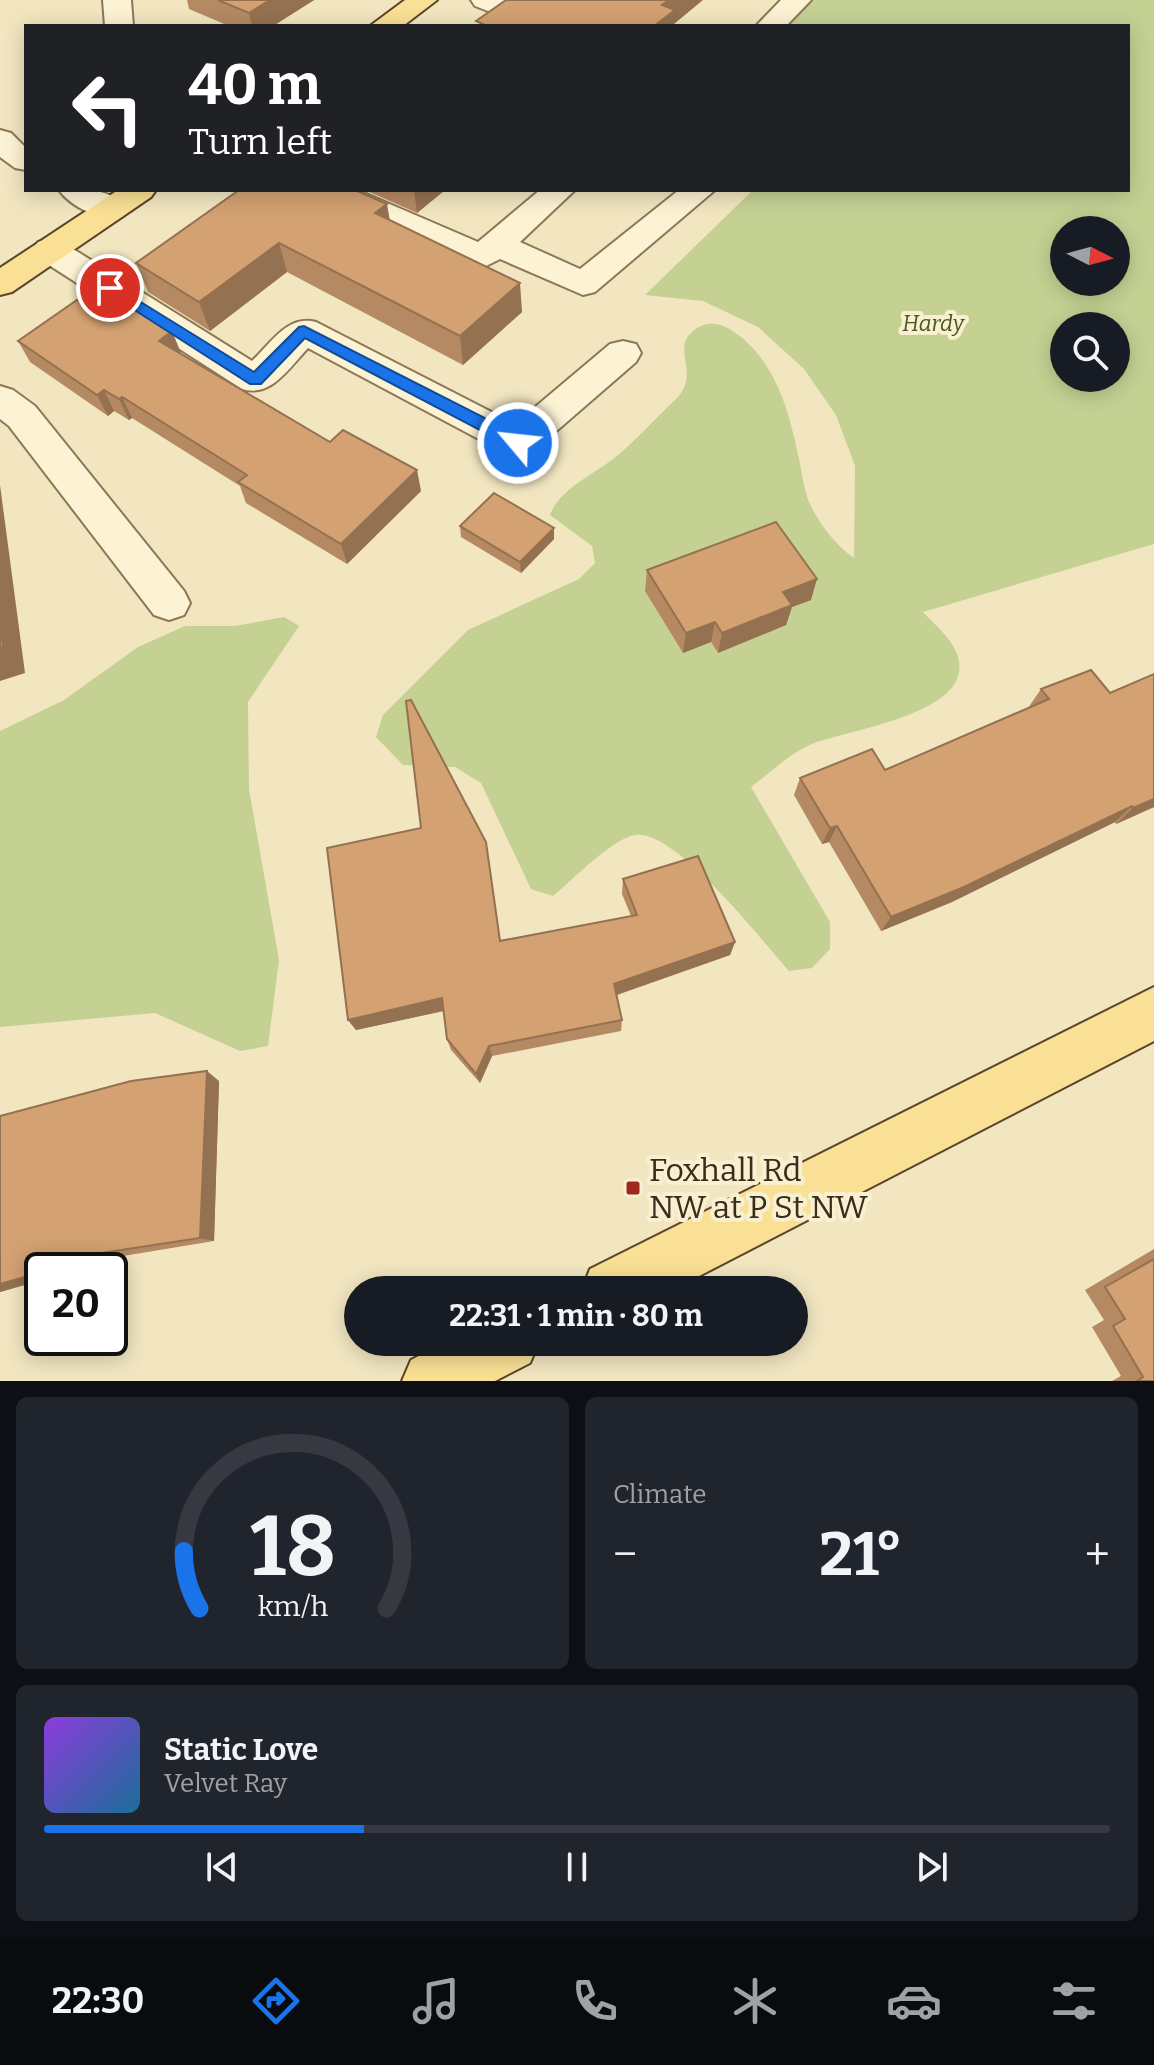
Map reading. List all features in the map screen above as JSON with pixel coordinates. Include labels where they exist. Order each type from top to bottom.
[{"type":"main road","points":[[387,24],[423,0]]},
{"type":"main road","points":[[0,284],[137,192]]},
{"type":"main road","points":[[638,1276],[1154,1013]]},
{"type":"main road","points":[[432,1381],[481,1356]]},
{"type":"street","points":[[117,0],[119,24]]},
{"type":"street","points":[[485,0],[547,24]]},
{"type":"street","points":[[772,24],[797,0]]},
{"type":"street","points":[[0,139],[24,160]]},
{"type":"street","points":[[79,192],[111,210]]},
{"type":"street","points":[[335,192],[482,257],[557,192]]},
{"type":"street","points":[[496,244],[583,284],[697,192]]},
{"type":"street","points":[[50,250],[255,380],[304,331],[518,443],[623,353]]},
{"type":"street","points":[[0,399],[22,416],[169,603]]},
{"type":"green space","name":"Hardy","points":[[803,0],[1154,0],[1154,544],[923,612],[952,644],[960,667],[953,686],[936,702],[911,714],[804,748],[751,787],[830,922],[830,949],[812,968],[789,971],[718,890],[673,850],[653,838],[636,835],[616,843],[553,896],[531,889],[481,783],[455,767],[403,765],[376,737],[383,715],[468,630],[579,579],[595,563],[592,546],[550,515],[570,489],[617,456],[674,401],[686,381],[684,346],[687,338],[707,324],[722,325],[746,341],[768,369],[790,420],[809,502],[828,533],[854,558],[855,466],[836,415],[804,369],[758,327],[703,301],[645,295],[751,192],[1130,192],[1130,24],[780,24]],"holes":[[[771,544],[786,625],[718,653],[711,642],[682,653]]]},
{"type":"green space","points":[[284,617],[299,626],[248,702],[249,789],[279,960],[268,1046],[240,1051],[155,1013],[0,1027],[0,731],[64,700],[138,647],[185,626],[235,626]]},
{"type":"building","points":[[218,0],[270,0],[249,13]]},
{"type":"building","points":[[506,0],[669,0],[662,5],[675,10],[657,24],[483,24],[476,21]]},
{"type":"building","points":[[236,192],[360,192],[387,204],[375,213],[520,283],[460,336],[279,243],[199,302],[136,263]]},
{"type":"building","points":[[109,291],[172,331],[159,341],[330,442],[343,430],[417,470],[341,544],[238,482],[247,475],[122,397],[119,399],[104,390],[97,395],[18,341],[77,300],[88,306]]},
{"type":"building","points":[[494,493],[554,528],[520,562],[460,526]]},
{"type":"building","points":[[776,522],[817,579],[783,592],[792,605],[722,633],[715,622],[686,633],[647,570]]},
{"type":"building","points":[[1091,670],[1110,693],[1154,674],[1154,799],[1132,806],[964,887],[891,917],[837,826],[830,828],[800,778],[872,749],[885,770],[1049,699],[1041,689]]},
{"type":"building","points":[[411,700],[486,842],[500,941],[637,915],[623,879],[698,856],[735,942],[614,984],[622,1020],[489,1046],[476,1074],[447,1039],[442,998],[348,1020],[327,848],[421,828],[406,701]]},
{"type":"building","points":[[207,1071],[200,1238],[107,1252],[24,1252],[24,1277],[0,1284],[0,1116],[131,1081]]},
{"type":"building","points":[[1154,1259],[1154,1381],[1137,1381],[1143,1377],[1113,1326],[1125,1319],[1105,1287]]},
{"type":"place","name":"Foxhall Rd NW at P St NW","points":[[633,1188]]},
{"type":"route","points":[[110,288],[255,380],[304,331],[518,443]]}]
